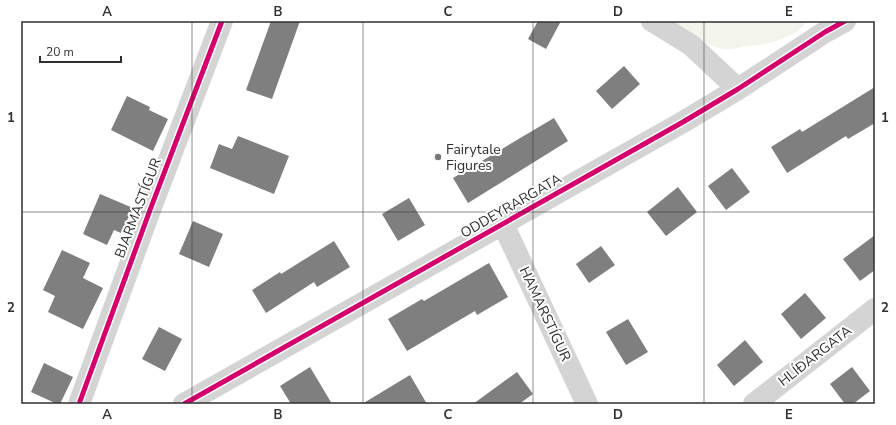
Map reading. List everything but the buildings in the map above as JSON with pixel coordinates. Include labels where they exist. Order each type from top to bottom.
[{"type":"street","name":"BJARMASTÍGUR","points":[[79,404],[150,210],[222,21]]},
{"type":"street","points":[[652,21],[691,45],[738,89]]},
{"type":"street","name":"ODDEYRARGATA","points":[[184,404],[503,224],[738,89],[825,32],[845,21]]},
{"type":"street","name":"HAMARSTÍGUR","points":[[503,224],[587,404]]},
{"type":"street","name":"HLÍÐARGATA","points":[[754,404],[875,309]]},
{"type":"shaded area","points":[[665,21],[808,21],[802,28],[794,33],[769,43],[723,49],[701,41]]},
{"type":"cycle path","points":[[79,404],[150,210],[222,21]]},
{"type":"cycle path","points":[[184,404],[683,122],[738,89],[825,32],[845,21]]},
{"type":"place","name":"Fairytale Figures","points":[[438,157]]}]
